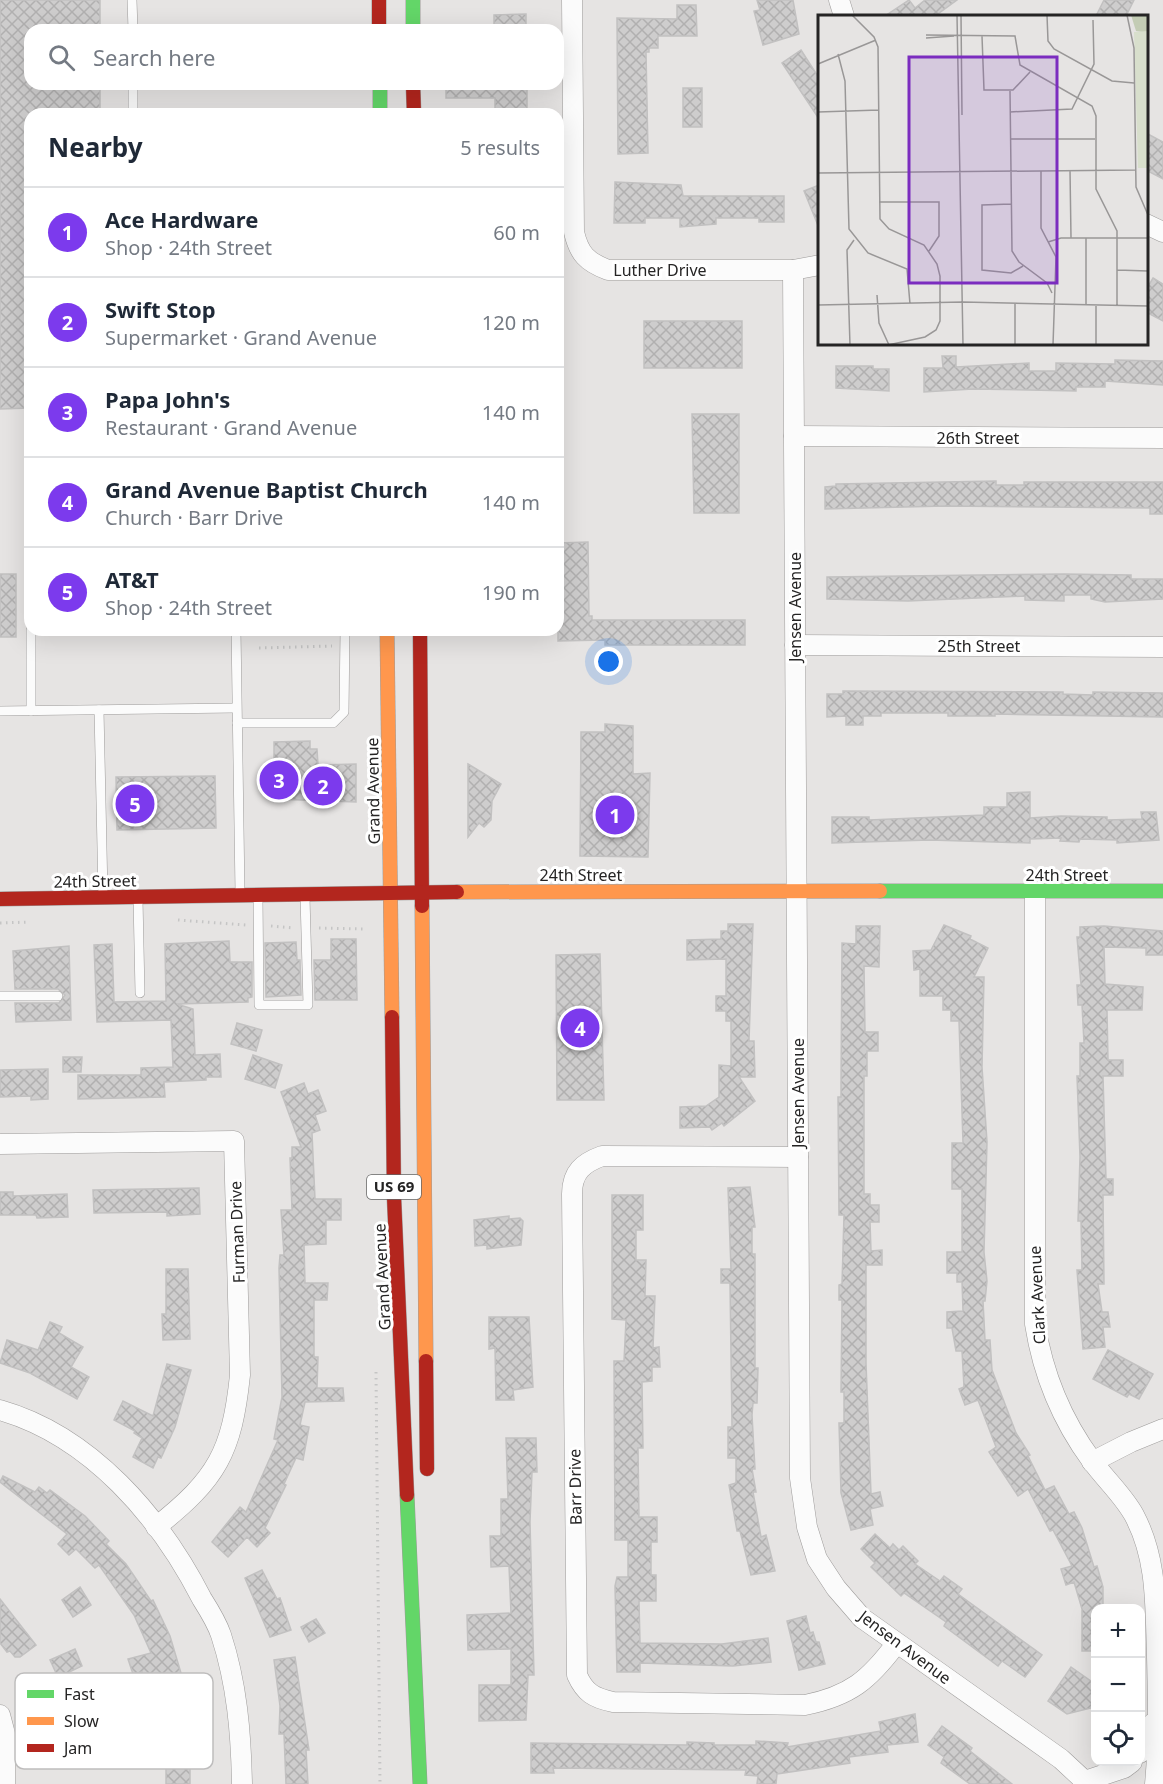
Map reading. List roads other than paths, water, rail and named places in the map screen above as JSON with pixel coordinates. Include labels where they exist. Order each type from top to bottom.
[{"type":"main road","points":[[379,0],[379,24]]},
{"type":"main road","points":[[412,0],[413,24]]},
{"type":"main road","points":[[380,90],[380,108]]},
{"type":"main road","points":[[414,90],[414,108]]},
{"type":"main road","name":"Grand Avenue","points":[[387,636],[394,1197],[420,1743]]},
{"type":"main road","name":"US 69","points":[[420,636],[427,1480]]},
{"type":"main road","name":"24th Street","points":[[0,899],[423,892],[1163,891]]},
{"type":"main road","name":"Grand Avenue","points":[[420,1784],[425,1563]]},
{"type":"street","name":"Luther Drive","points":[[572,0],[574,232],[578,250],[590,263],[608,270],[793,270],[818,265]]},
{"type":"street","points":[[839,0],[844,15]]},
{"type":"street","points":[[1148,225],[1163,232]]},
{"type":"street","name":"Jensen Avenue","points":[[793,270],[800,1478],[807,1527],[817,1559],[836,1588],[862,1618],[1060,1759],[1087,1783]]},
{"type":"street","name":"26th Street","points":[[794,436],[1163,438]]},
{"type":"street","name":"25th Street","points":[[795,645],[1163,647]]},
{"type":"street","name":"Clark Avenue","points":[[1035,891],[1035,1324],[1045,1374],[1055,1401],[1092,1462],[1133,1514],[1147,1544],[1155,1578],[1158,1703],[1155,1784]]},
{"type":"street","name":"Furman Drive","points":[[0,1144],[234,1141],[240,1375],[237,1409],[228,1444],[208,1479],[185,1504],[156,1527]]},
{"type":"street","name":"Barr Drive","points":[[798,1157],[602,1156],[588,1161],[577,1171],[572,1194],[577,1675],[583,1689],[596,1698],[613,1702],[805,1705],[832,1700],[854,1689],[874,1672],[896,1644]]},
{"type":"street","points":[[0,1410],[36,1424],[95,1461],[119,1483],[156,1527],[191,1577],[220,1632],[230,1663],[241,1728],[242,1784]]},
{"type":"street","points":[[1092,1462],[1163,1429]]},
{"type":"street","name":"Clark Avenue","points":[[1145,1743],[1158,1703]]},
{"type":"street","points":[[0,1715],[5,1734],[5,1784]]},
{"type":"street","points":[[1087,1783],[1126,1766]]},
{"type":"lane","points":[[132,0],[133,24]]},
{"type":"lane","points":[[133,90],[133,108]]},
{"type":"lane","points":[[31,636],[31,711]]},
{"type":"lane","points":[[236,636],[240,894]]},
{"type":"lane","points":[[237,723],[333,723],[344,712],[345,636]]},
{"type":"lane","points":[[0,711],[236,708]]},
{"type":"lane","points":[[99,710],[103,897]]},
{"type":"lane","points":[[258,894],[259,1005],[308,1005],[304,894]]},
{"type":"lane","points":[[138,897],[140,993]]},
{"type":"lane","points":[[0,996],[58,996]]},
{"type":"place","name":"Papa John's","points":[[279,780]]},
{"type":"place","name":"Swift Stop","points":[[323,786]]},
{"type":"place","name":"AT&T","points":[[135,804]]},
{"type":"place","name":"Ace Hardware","points":[[615,815]]},
{"type":"place","name":"Grand Avenue Baptist Church","points":[[580,1028]]}]
